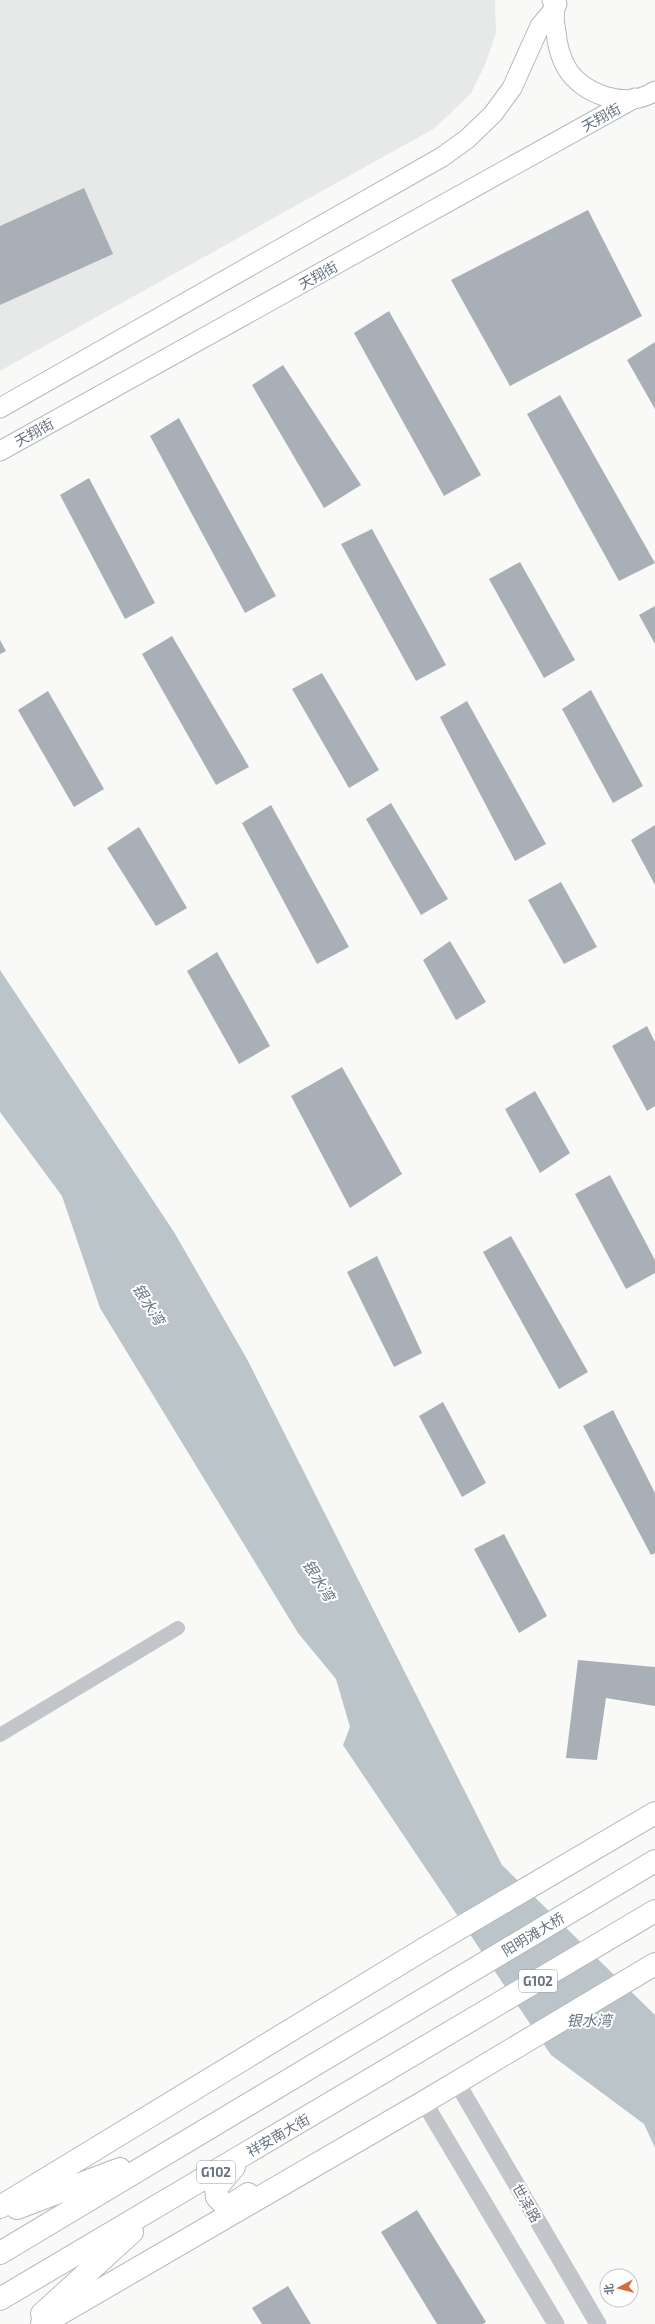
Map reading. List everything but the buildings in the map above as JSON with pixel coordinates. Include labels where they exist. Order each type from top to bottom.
[{"type":"highway","points":[[0,2207],[429,1946],[655,1813]]},
{"type":"highway","name":"阳明滩大桥","points":[[174,2149],[412,2008],[655,1861]]},
{"type":"highway","name":"祥安南大街","points":[[0,2299],[432,2045],[650,1914]]},
{"type":"highway","points":[[42,2324],[424,2102],[655,1948]]},
{"type":"highway","points":[[246,2154],[216,2188],[217,2197],[224,2204],[231,2205],[431,2081],[515,2040],[655,1964]]},
{"type":"highway","points":[[0,2214],[174,2149]]},
{"type":"highway","points":[[0,2253],[174,2149]]},
{"type":"highway","points":[[30,2324],[167,2201]]},
{"type":"main road","points":[[555,3],[558,49],[566,67],[579,83],[596,93],[616,99],[635,98],[655,91]]},
{"type":"main road","points":[[0,408],[442,157],[467,139],[493,114],[512,88],[540,26],[555,3]]},
{"type":"main road","name":"天翔街","points":[[0,451],[635,98]]},
{"type":"street","points":[[0,1735],[178,1628]]},
{"type":"street","name":"世泽路","points":[[456,2081],[598,2324]]},
{"type":"street","points":[[424,2102],[556,2324]]},
{"type":"shaded area","points":[[0,0],[495,0],[496,33],[485,65],[471,93],[435,128],[0,371]]},
{"type":"water","name":"银水湾","points":[[0,970],[174,1232],[247,1359],[502,1865],[655,2015],[655,2148],[644,2124],[551,2055],[343,1745],[350,1727],[336,1679],[298,1633],[100,1308],[62,1196],[0,1112]]}]
